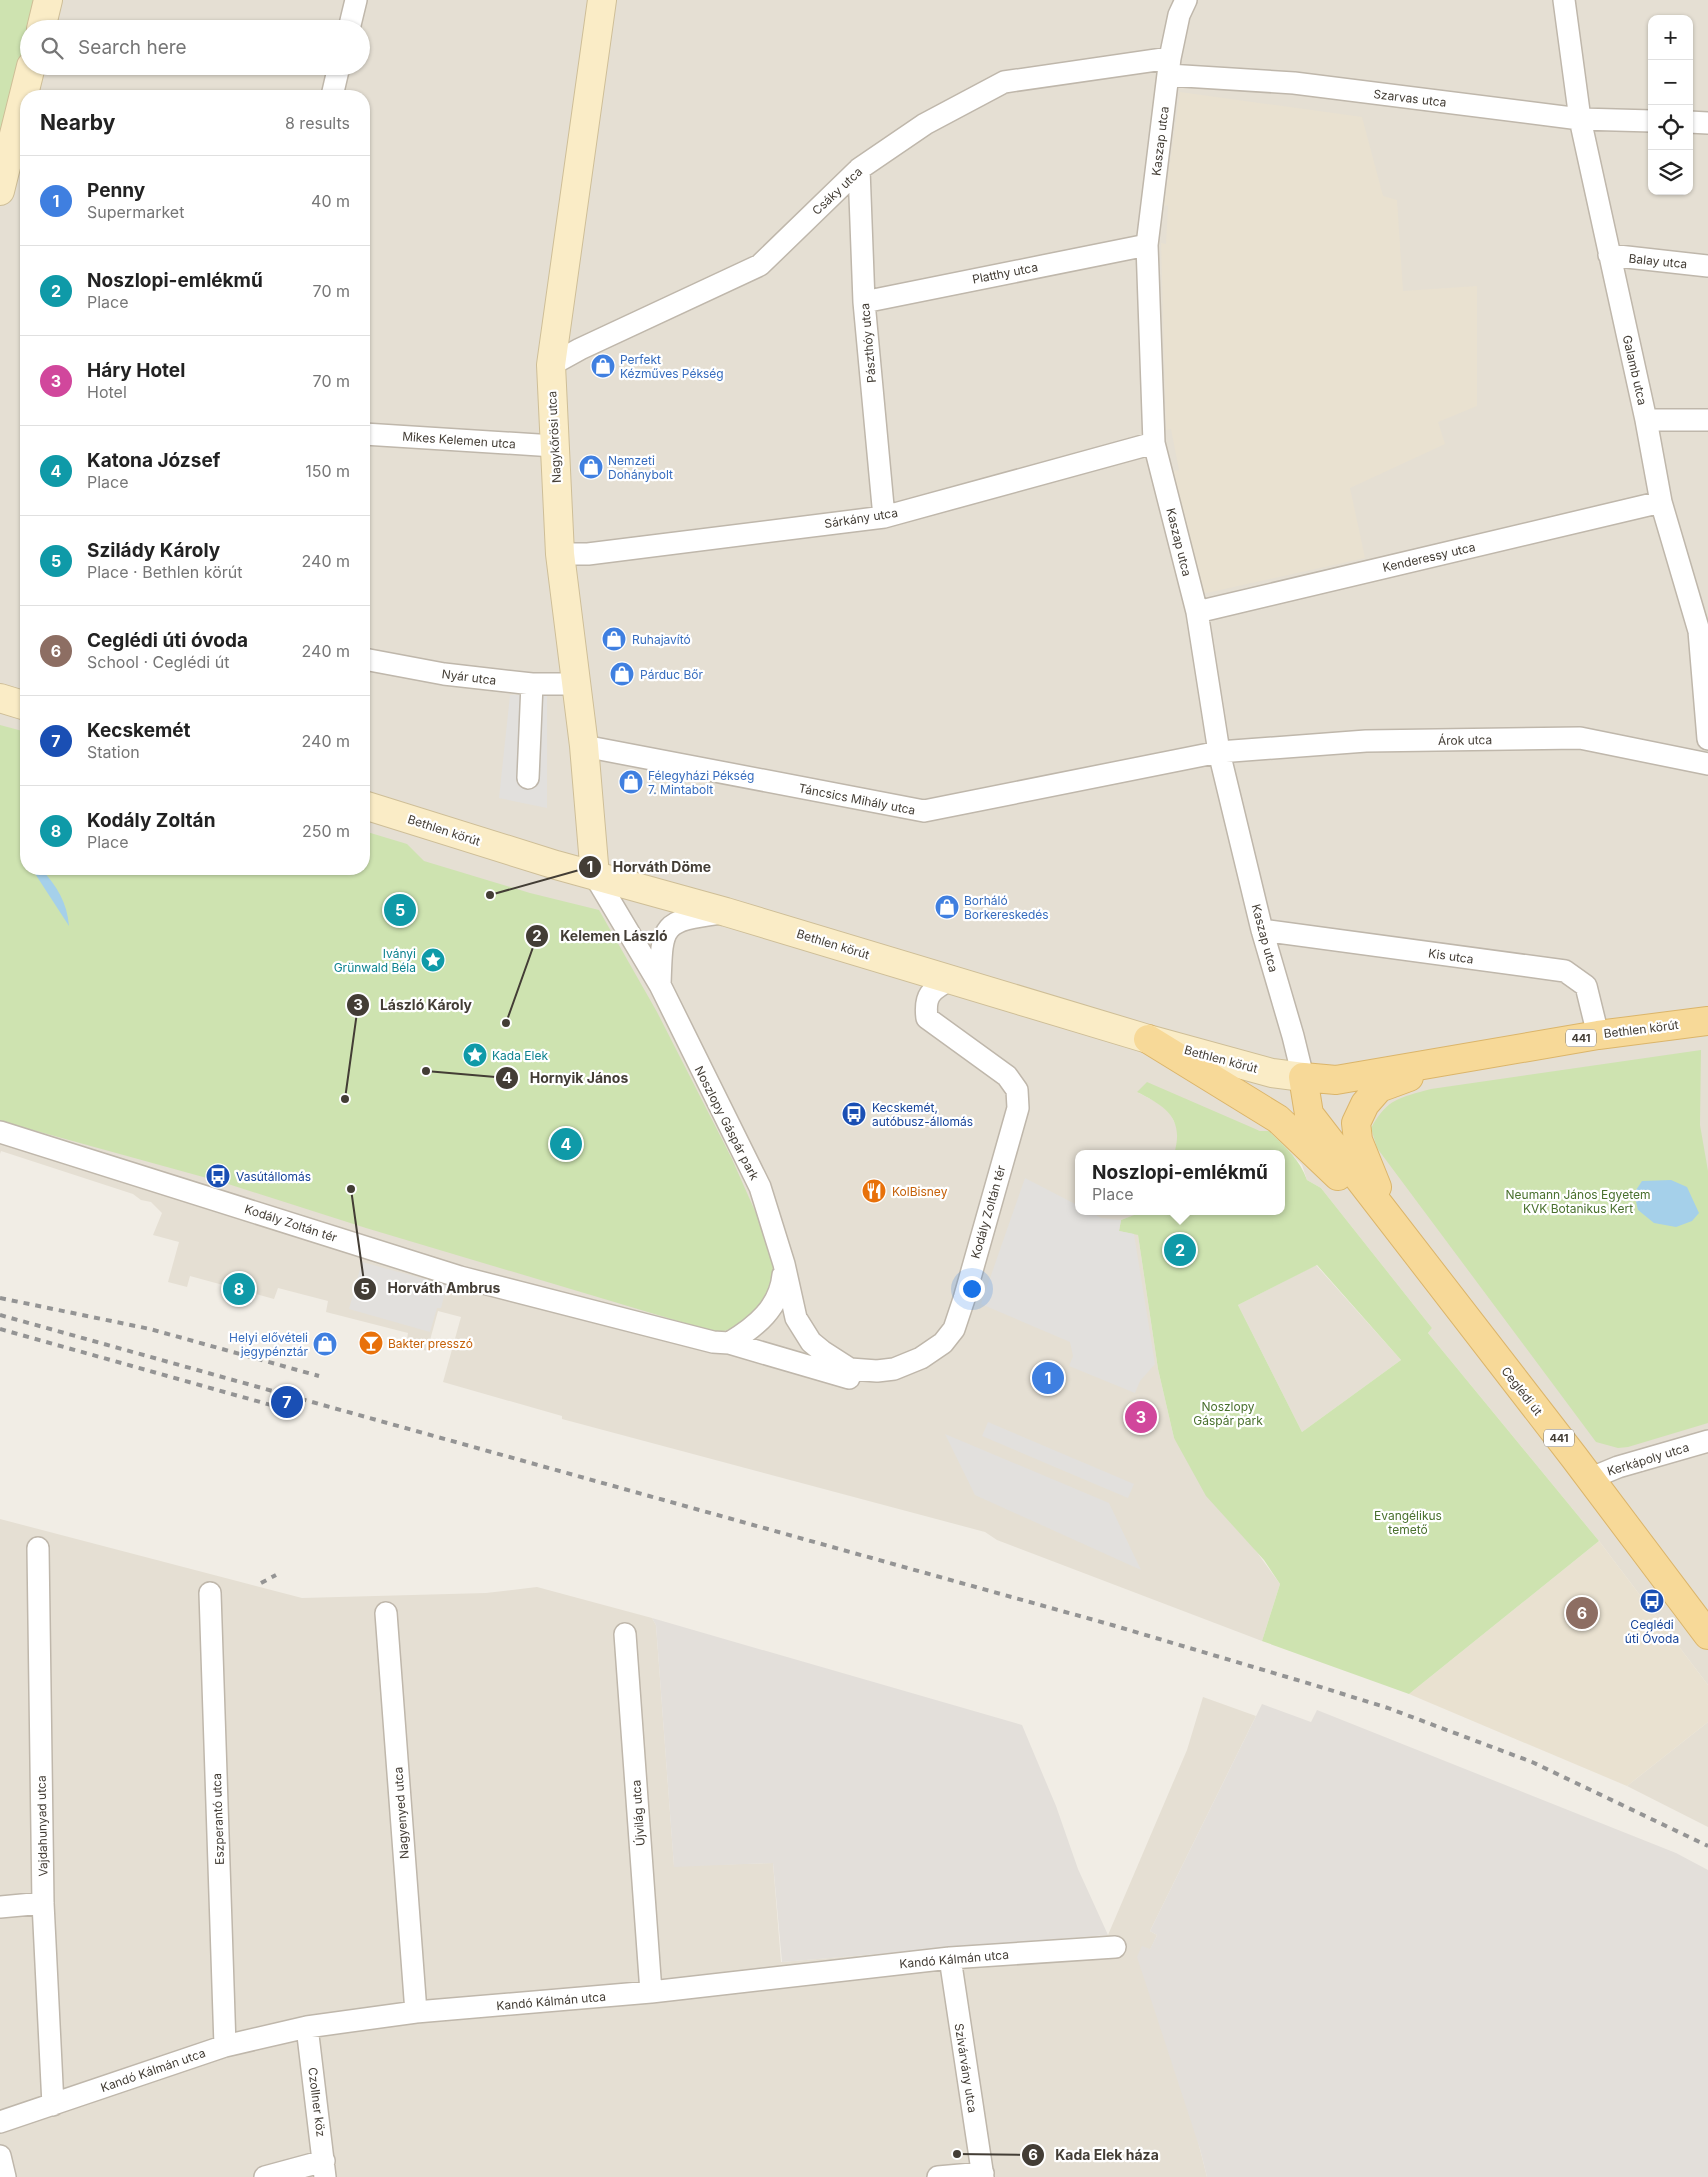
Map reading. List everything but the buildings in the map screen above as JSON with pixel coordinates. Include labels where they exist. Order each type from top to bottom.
[{"type":"main road","name":"Bethlen körút","points":[[1456,1059],[1598,1034],[1708,1021]]},
{"type":"main road","points":[[1148,1040],[1278,1119],[1407,1244]]},
{"type":"main road","name":"441","points":[[1407,1244],[1308,1114],[1303,1077],[1336,1080],[1456,1059]]},
{"type":"main road","points":[[1407,1244],[1371,1176],[1358,1140],[1356,1123],[1365,1104],[1379,1088],[1456,1059]]},
{"type":"main road","name":"Ceglédi út","points":[[1407,1244],[1708,1635]]},
{"type":"street","points":[[43,20],[48,0]]},
{"type":"street","points":[[351,20],[356,0]]},
{"type":"street","name":"Nagykőrösi utca","points":[[595,876],[584,746],[560,554],[551,365],[602,0]]},
{"type":"street","name":"Kaszap utca","points":[[1186,0],[1179,15],[1169,66],[1147,244],[1154,444],[1197,612],[1219,752],[1262,930],[1303,1077]]},
{"type":"street","name":"Galamb utca","points":[[1564,0],[1580,119],[1646,420],[1661,502],[1704,630],[1708,739]]},
{"type":"street","name":"Csáky utca","points":[[551,365],[580,349],[760,265],[859,169],[926,124],[1004,82],[1169,66]]},
{"type":"street","name":"Szarvas utca","points":[[1169,66],[1580,119],[1648,121]]},
{"type":"street","points":[[26,90],[29,75]]},
{"type":"street","points":[[333,90],[337,75]]},
{"type":"street","points":[[0,191],[20,115]]},
{"type":"street","points":[[1693,122],[1708,123]]},
{"type":"street","name":"Pászthóy utca","points":[[859,169],[864,302],[884,517]]},
{"type":"street","name":"Platthy utca","points":[[864,302],[1147,244]]},
{"type":"street","name":"Balay utca","points":[[1609,255],[1708,266]]},
{"type":"street","points":[[1646,420],[1708,420]]},
{"type":"street","name":"Mikes Kelemen utca","points":[[370,434],[554,446]]},
{"type":"street","name":"Sárkány utca","points":[[560,554],[588,554],[884,517],[1154,444]]},
{"type":"street","name":"Kenderessy utca","points":[[1197,612],[1661,502]]},
{"type":"street","name":"Nyár utca","points":[[370,660],[444,674],[532,684],[576,684]]},
{"type":"street","points":[[528,778],[532,684]]},
{"type":"street","points":[[0,698],[20,704]]},
{"type":"street","name":"Árok utca","points":[[1219,752],[1366,741],[1580,738],[1708,764]]},
{"type":"street","name":"Táncsics Mihály utca","points":[[584,746],[924,811],[1219,752]]},
{"type":"street","name":"Bethlen körút","points":[[370,807],[595,876],[726,912],[1148,1040],[1272,1073],[1303,1077]]},
{"type":"street","name":"Noszlopy Gáspár park","points":[[595,876],[660,985],[760,1187],[787,1274]]},
{"type":"street","points":[[660,985],[663,940],[670,927],[684,918],[726,912]]},
{"type":"street","name":"Kis utca","points":[[1262,930],[1565,971],[1586,986],[1598,1034]]},
{"type":"street","name":"Kodály Zoltán tér","points":[[801,1363],[841,1364],[877,1371],[894,1369],[921,1358],[942,1343],[954,1329],[1018,1108],[1017,1090],[1007,1076],[927,1018],[925,1003],[934,989],[950,980]]},
{"type":"street","name":"Kodály Zoltán tér","points":[[0,1132],[460,1277],[712,1342],[728,1343],[864,1382],[888,1382],[920,1371],[934,1362],[961,1337],[971,1319],[1005,1206]]},
{"type":"street","points":[[728,1343],[749,1330],[772,1308],[782,1290],[787,1274]]},
{"type":"street","name":"Kodály Zoltán tér","points":[[787,1274],[796,1318],[804,1332],[822,1351],[841,1364],[877,1377],[901,1378]]},
{"type":"street","name":"Kerkápoly utca","points":[[1589,1478],[1618,1467],[1708,1442]]},
{"type":"street","name":"Vajdahunyad utca","points":[[38,1548],[43,1903],[53,2105]]},
{"type":"street","name":"Eszperantó utca","points":[[210,1592],[226,2046]]},
{"type":"street","name":"Nagyenyed utca","points":[[386,1613],[416,2012]]},
{"type":"street","name":"Újvilág utca","points":[[625,1634],[651,1992]]},
{"type":"street","points":[[0,1907],[43,1903]]},
{"type":"street","name":"Kandó Kálmán utca","points":[[0,2122],[226,2046],[308,2027],[416,2012],[651,1992],[950,1958],[1115,1946]]},
{"type":"street","name":"Szivárvány utca","points":[[950,1958],[983,2175]]},
{"type":"street","name":"Czollner köz","points":[[308,2027],[325,2169]]},
{"type":"street","points":[[0,2156],[6,2177]]},
{"type":"street","points":[[265,2177],[325,2169]]},
{"type":"street","points":[[938,2177],[983,2175]]},
{"type":"shaded area","points":[[0,0],[1708,0],[1708,1685],[1599,1541],[1428,1333],[1432,1328],[1321,1188],[1307,1180],[1302,1165],[1269,1131],[1260,1131],[1137,1092],[1158,1103],[1169,1112],[1177,1127],[1178,1142],[1175,1150],[1075,1150],[1075,1215],[1135,1215],[1121,1220],[1138,1235],[1158,1369],[1174,1438],[1280,1584],[1262,1641],[997,1540],[985,1532],[562,1419],[562,1416],[443,1382],[461,1317],[438,1311],[427,1351],[406,1345],[408,1333],[326,1312],[328,1301],[278,1288],[274,1299],[190,1276],[187,1287],[168,1282],[179,1242],[153,1235],[162,1213],[151,1202],[141,1200],[133,1194],[1,1151],[0,1154]]},
{"type":"shaded area","points":[[1180,92],[1362,117],[1383,196],[1397,200],[1403,291],[1477,286],[1477,406],[1438,422],[1445,444],[1350,488],[1365,558],[1202,594],[1173,471],[1179,470],[1171,429],[1166,430],[1161,243],[1166,244],[1168,206],[1164,205]]},
{"type":"shaded area","points":[[547,693],[547,808],[499,798],[510,695]]},
{"type":"shaded area","points":[[1025,1178],[1075,1204],[1075,1215],[1096,1215],[1101,1218],[1121,1220],[1119,1231],[1134,1234],[1155,1364],[1140,1381],[1135,1393],[1069,1366],[1073,1356],[1070,1342],[981,1304]]},
{"type":"shaded area","points":[[362,1262],[447,1285],[441,1308],[437,1308],[430,1332],[349,1309]]},
{"type":"shaded area","points":[[1316,1265],[1401,1360],[1302,1432],[1238,1305]]},
{"type":"shaded area","points":[[988,1422],[1134,1484],[1128,1498],[982,1436]]},
{"type":"shaded area","points":[[945,1434],[1109,1503],[1141,1570],[975,1495]]},
{"type":"shaded area","points":[[0,1519],[302,1598],[486,1593],[537,1587],[652,1618],[656,1625],[674,1866],[773,1863],[781,1962],[1108,1935],[1187,1750],[1203,1697],[1256,1716],[1150,1931],[1157,1935],[1150,1950],[1207,2177],[0,2177]]},
{"type":"shaded area","name":"Ceglédi úti Óvoda","points":[[1599,1541],[1708,1685],[1708,1722],[1627,1786],[1409,1694]]},
{"type":"shaded area","points":[[652,1618],[1022,1725],[1056,1806],[1078,1869],[1108,1935],[782,1962],[773,1863],[674,1867],[656,1625]]},
{"type":"shaded area","points":[[1262,1704],[1311,1722],[1317,1710],[1676,1853],[1708,1870],[1708,2177],[1207,2177],[1200,2149],[1137,1957],[1142,1946],[1150,1949],[1157,1935],[1150,1931]]},
{"type":"shaded area","points":[[1708,1722],[1708,1827],[1627,1786]]},
{"type":"green space","points":[[0,0],[44,0],[34,20],[20,20],[20,75],[25,75],[22,90],[20,90],[0,175]]},
{"type":"green space","points":[[0,725],[20,730],[20,875],[370,875],[370,833],[407,844],[424,861],[530,893],[599,910],[657,1012],[731,1157],[775,1256],[777,1282],[745,1324],[718,1333],[366,1228],[225,1183],[0,1121]]},
{"type":"green space","name":"Neumann János Egyetem KVK Botanikus Kert","points":[[1701,1050],[1700,1125],[1708,1171],[1708,1423],[1628,1447],[1618,1448],[1596,1442],[1377,1148],[1371,1128],[1383,1111],[1395,1101],[1402,1097],[1431,1089]]},
{"type":"green space","name":"Evangélikus temető","points":[[1147,1082],[1260,1131],[1269,1131],[1296,1159],[1307,1180],[1321,1188],[1432,1328],[1428,1333],[1599,1541],[1409,1694],[1262,1641],[1280,1584],[1264,1560],[1206,1496],[1174,1438],[1158,1369],[1138,1235],[1119,1231],[1121,1220],[1134,1215],[1285,1215],[1285,1150],[1175,1150],[1177,1131],[1175,1122],[1164,1108],[1137,1092]],"holes":[[[1317,1265],[1401,1360],[1302,1432],[1238,1305]]]},
{"type":"water","points":[[36,875],[46,875],[56,888],[66,909],[69,926]]},
{"type":"water","points":[[1671,1180],[1687,1187],[1699,1213],[1692,1221],[1676,1227],[1654,1223],[1638,1210],[1634,1193],[1642,1181]]},
{"type":"railway","points":[[0,1298],[150,1329],[319,1376]]},
{"type":"railway","points":[[0,1315],[1112,1625],[1388,1708],[1532,1762],[1708,1846]]},
{"type":"railway","points":[[0,1329],[278,1407]]},
{"type":"railway","points":[[261,1583],[276,1575]]},
{"type":"place","name":"Perfekt Kézműves Pékség","points":[[603,366]]},
{"type":"place","name":"Nemzeti Dohánybolt","points":[[591,467]]},
{"type":"place","name":"Ruhajavító","points":[[614,639]]},
{"type":"place","name":"Párduc Bőr","points":[[622,674]]},
{"type":"place","name":"Félegyházi Pékség 7. Mintabolt","points":[[631,782]]},
{"type":"place","name":"Horváth Döme","points":[[490,895]]},
{"type":"place","name":"Borháló Borkereskedés","points":[[947,907]]},
{"type":"place","name":"Szilády Károly","points":[[400,910]]},
{"type":"place","name":"Iványi Grünwald Béla","points":[[433,960]]},
{"type":"place","name":"Kelemen László","points":[[506,1023]]},
{"type":"place","name":"Kada Elek","points":[[475,1055]]},
{"type":"place","name":"Hornyik János","points":[[426,1071]]},
{"type":"place","name":"László Károly","points":[[345,1099]]},
{"type":"place","name":"Kecskemét, autóbusz-állomás","points":[[854,1114]]},
{"type":"place","name":"Katona József","points":[[566,1144]]},
{"type":"place","name":"Vasútállomás","points":[[218,1176]]},
{"type":"place","name":"Horváth Ambrus","points":[[351,1189]]},
{"type":"place","name":"KolBisney","points":[[874,1191]]},
{"type":"place","name":"Noszlopi-emlékmű","points":[[1180,1250]]},
{"type":"place","name":"Kodály Zoltán","points":[[239,1289]]},
{"type":"place","name":"Bakter presszó","points":[[371,1343]]},
{"type":"place","name":"Helyi elővételi jegypénztár","points":[[325,1344]]},
{"type":"place","name":"Penny","points":[[1048,1378]]},
{"type":"place","name":"Kecskemét","points":[[287,1402]]},
{"type":"place","name":"Háry Hotel","points":[[1141,1417]]},
{"type":"place","name":"Ceglédi úti Óvoda","points":[[1652,1601]]},
{"type":"place","name":"Ceglédi úti óvoda","points":[[1582,1613]]},
{"type":"place","name":"Kada Elek háza","points":[[957,2154]]}]
